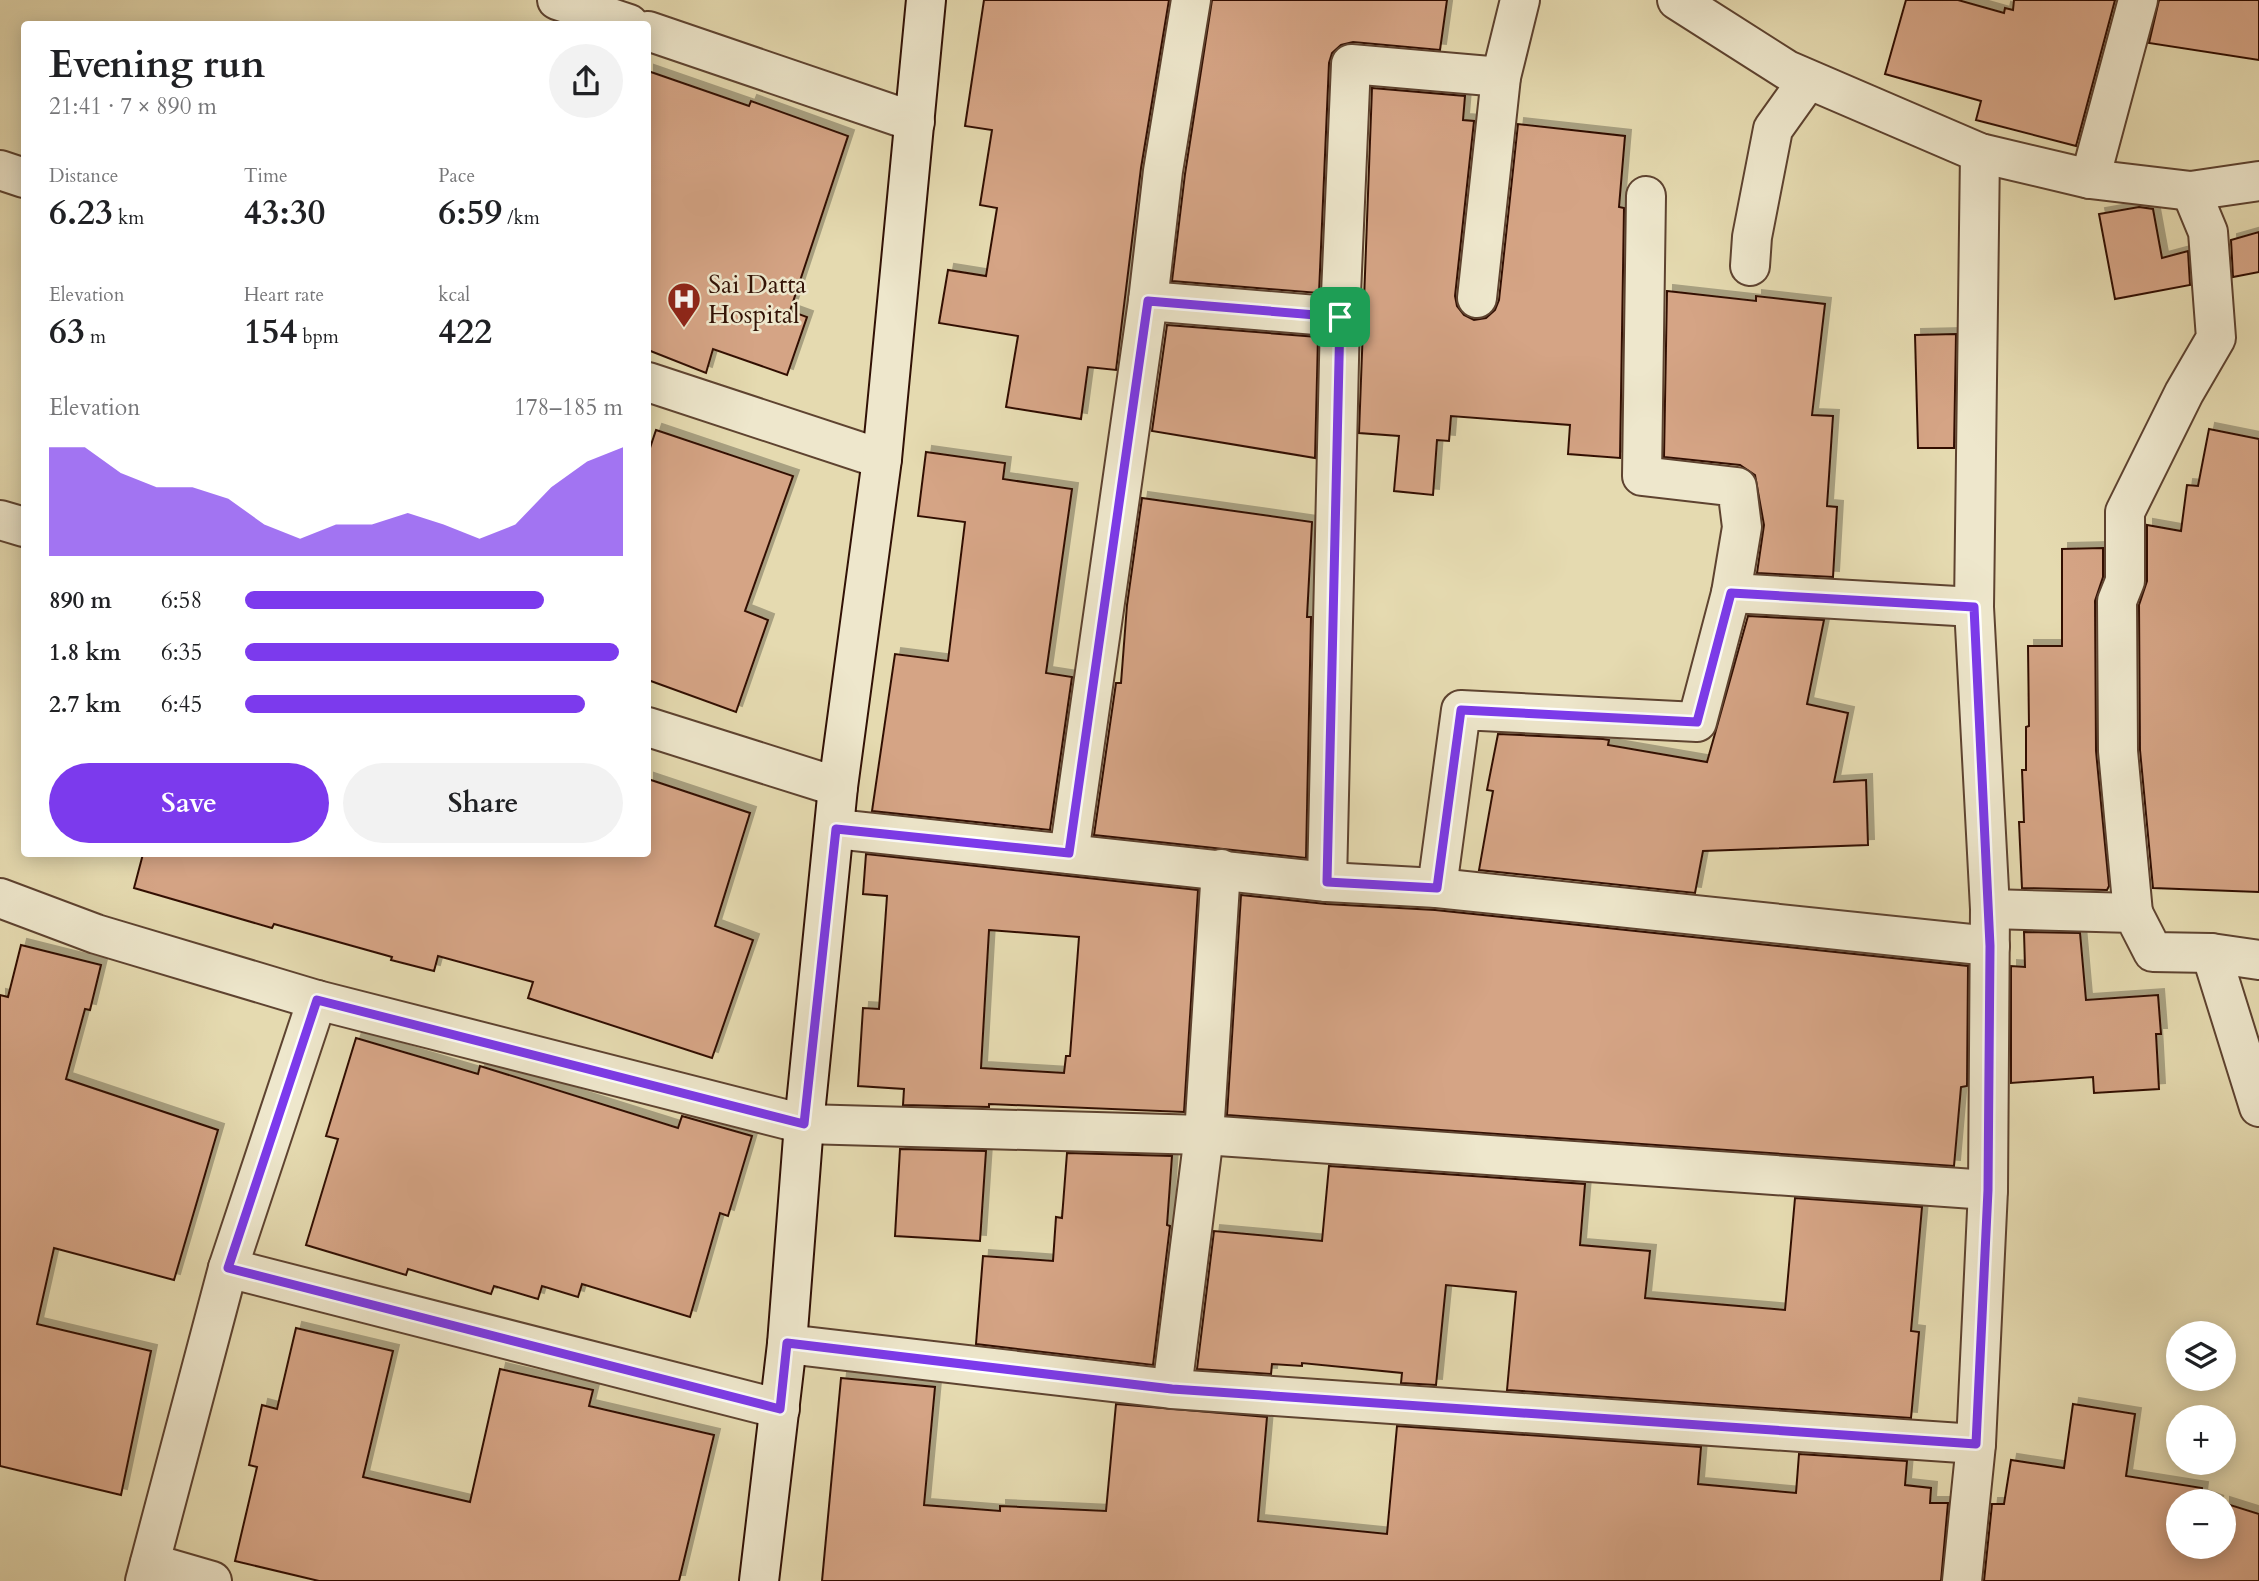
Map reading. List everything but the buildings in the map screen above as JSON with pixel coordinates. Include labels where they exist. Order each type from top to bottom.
[{"type":"street","points":[[557,0],[620,21]]},
{"type":"street","points":[[759,1581],[787,1343],[804,1124],[836,829],[838,787],[882,458],[926,0]]},
{"type":"street","points":[[1069,853],[1148,301],[1163,171],[1191,0]]},
{"type":"street","points":[[1478,298],[1501,77],[1520,0]]},
{"type":"street","points":[[1677,0],[1787,70],[1980,153],[2090,179],[2191,191],[2259,181]]},
{"type":"street","points":[[2090,179],[2138,0]]},
{"type":"street","points":[[651,32],[915,122]]},
{"type":"street","points":[[1327,882],[1340,317],[1351,64],[1501,77]]},
{"type":"street","points":[[1750,266],[1752,237],[1773,129],[1808,80]]},
{"type":"street","points":[[1962,1581],[1976,1444],[1988,1190],[1990,909],[1974,607],[1980,153]]},
{"type":"street","points":[[0,170],[21,177]]},
{"type":"street","points":[[2191,191],[2208,232],[2216,338],[2184,393],[2126,512],[2125,581],[2117,601],[2118,751],[2133,913],[2153,953],[2211,953],[2259,960]]},
{"type":"street","points":[[1437,888],[1461,710],[1697,722],[1731,593],[1742,527],[1737,486],[1642,476],[1646,195]]},
{"type":"street","points":[[1148,301],[1340,317]]},
{"type":"street","points":[[651,383],[882,458]]},
{"type":"street","points":[[0,520],[21,526]]},
{"type":"street","points":[[1731,593],[1974,607]]},
{"type":"street","points":[[651,728],[838,787]]},
{"type":"street","points":[[836,829],[1327,882],[1437,888],[1990,946]]},
{"type":"street","points":[[1172,1389],[1204,1135],[1221,869]]},
{"type":"street","points":[[0,898],[96,934],[317,1000],[804,1124],[1204,1135],[1988,1190]]},
{"type":"street","points":[[1990,909],[2133,913]]},
{"type":"street","points":[[2211,953],[2259,1107]]},
{"type":"street","points":[[212,1581],[147,1572],[228,1268],[317,1000]]},
{"type":"street","points":[[228,1268],[780,1409]]},
{"type":"street","points":[[787,1343],[1172,1389],[1976,1444]]},
{"type":"place","name":"Sai Datta Hospital","points":[[684,329]]},
{"type":"route","points":[[1148,301],[1340,317],[1327,882],[1437,888],[1461,710],[1697,722],[1731,593],[1974,607],[1990,909],[1988,1190],[1976,1444],[1172,1389],[787,1343],[780,1409],[228,1268],[317,1000],[804,1124],[836,829],[1069,853],[1148,301]]}]
